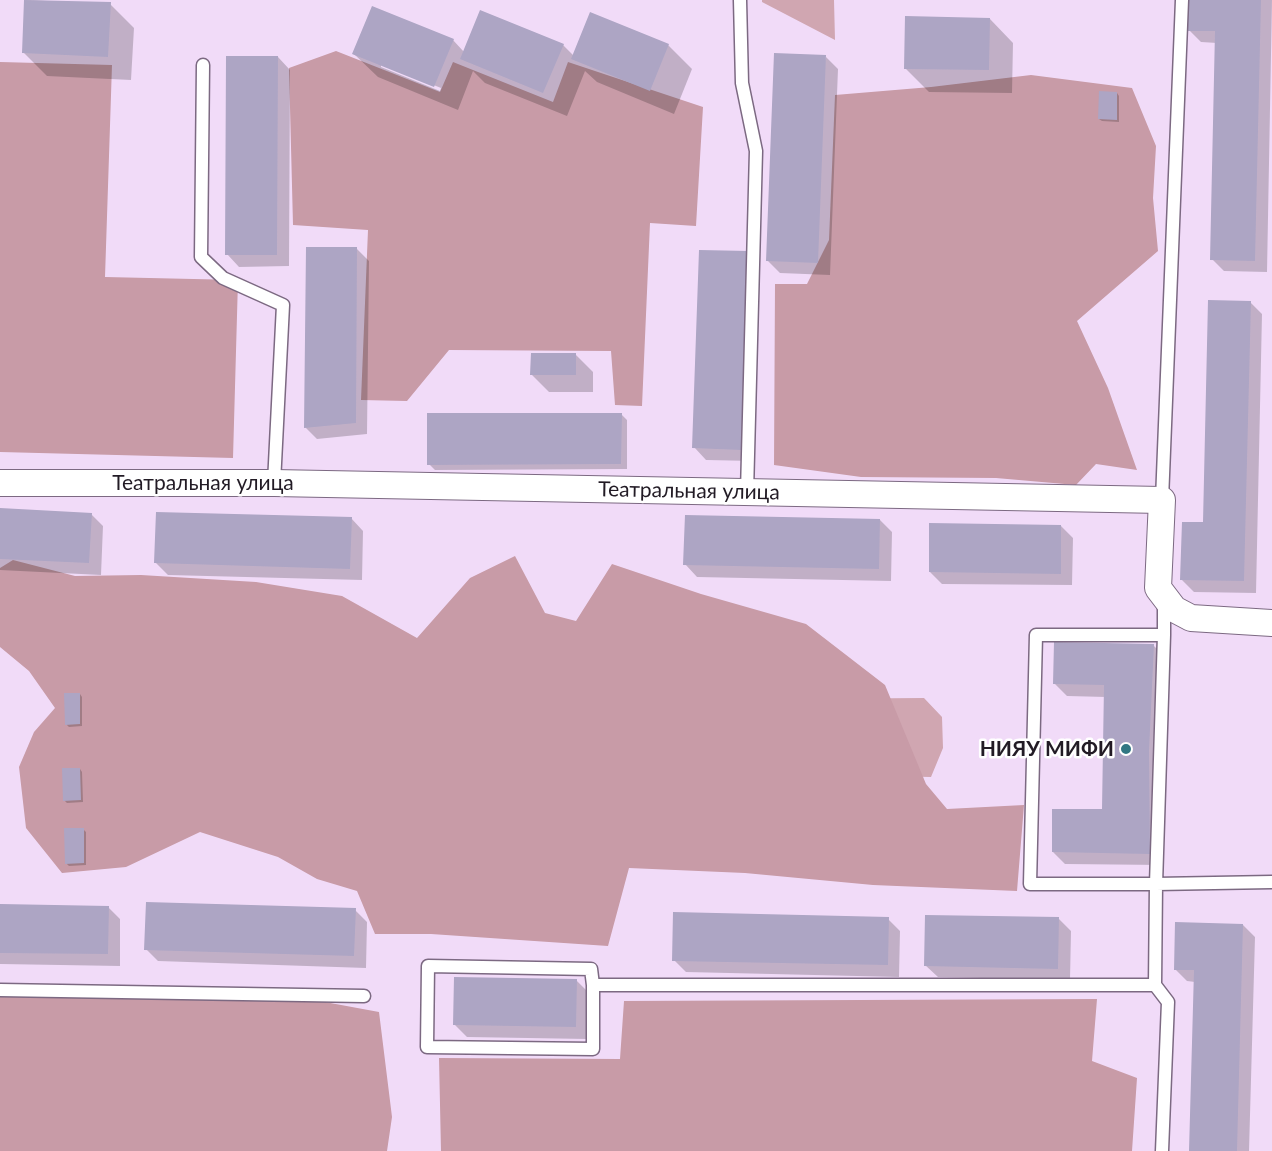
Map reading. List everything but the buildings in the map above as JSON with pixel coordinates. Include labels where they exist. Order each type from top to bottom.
[{"type":"street","name":"Театральная улица","points":[[0,483],[274,483],[1162,500]]},
{"type":"street","points":[[1162,500],[1158,588],[1174,609],[1191,618],[1272,623]]},
{"type":"lane","points":[[740,0],[742,83],[756,151],[747,492]]},
{"type":"lane","points":[[1162,500],[1182,0]]},
{"type":"lane","points":[[203,65],[201,257],[223,278],[283,305],[274,483]]},
{"type":"lane","points":[[1162,1151],[1168,1002],[1155,985],[1164,596]]},
{"type":"lane","points":[[1164,635],[1036,635],[1030,884],[1272,882]]},
{"type":"lane","points":[[428,966],[591,969],[593,985],[593,1049],[427,1047],[428,966]]},
{"type":"lane","points":[[593,985],[1155,985]]},
{"type":"lane","points":[[0,990],[364,996]]},
{"type":"shaded area","points":[[762,0],[834,0],[835,40],[762,2]]},
{"type":"shaded area","points":[[336,51],[440,92],[453,62],[553,102],[568,62],[703,107],[696,226],[650,223],[642,406],[615,405],[611,351],[449,350],[407,401],[361,400],[368,230],[293,225],[289,68]]},
{"type":"shaded area","points":[[0,62],[112,65],[105,277],[238,280],[233,458],[0,452]]},
{"type":"shaded area","points":[[1031,75],[1132,88],[1156,146],[1153,198],[1158,251],[1077,321],[1108,388],[1137,470],[1096,464],[1076,485],[996,478],[861,477],[774,465],[775,284],[807,284],[829,240],[835,95]]},
{"type":"shaded area","points":[[515,556],[545,613],[576,621],[612,564],[701,594],[806,624],[885,685],[926,784],[947,809],[1024,805],[1017,891],[873,885],[745,873],[629,868],[608,946],[431,934],[375,934],[357,891],[317,879],[278,857],[200,832],[126,867],[62,873],[26,828],[19,767],[34,732],[55,708],[29,671],[0,647],[0,568],[13,560],[75,576],[141,575],[256,582],[342,596],[417,638],[470,578]]},
{"type":"shaded area","points":[[924,698],[942,717],[943,748],[931,777],[785,774],[790,699]]},
{"type":"shaded area","points":[[0,995],[17,997],[287,995],[379,1012],[392,1117],[387,1151],[0,1151]]},
{"type":"shaded area","points":[[1097,999],[1092,1061],[1137,1078],[1132,1151],[441,1151],[439,1058],[620,1059],[624,1001]]},
{"type":"place","name":"НИЯУ МИФИ","points":[[1126,749]]}]
